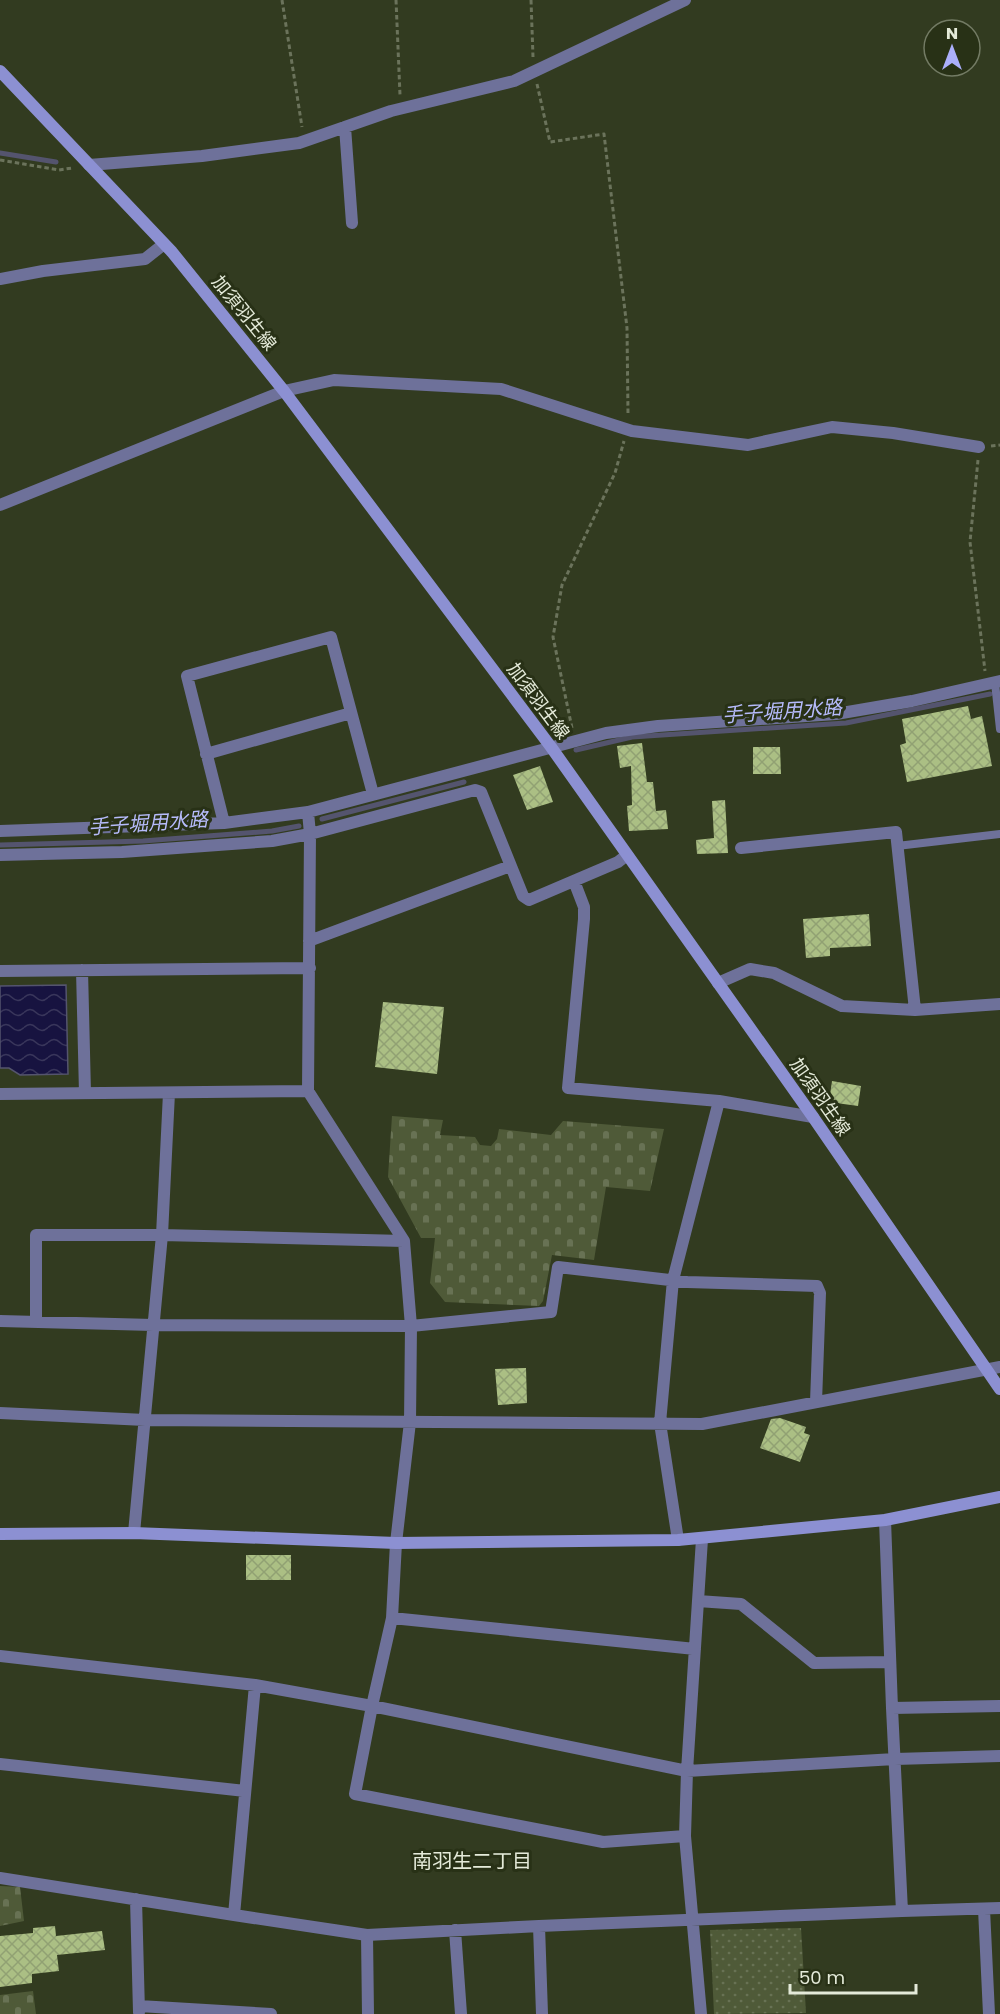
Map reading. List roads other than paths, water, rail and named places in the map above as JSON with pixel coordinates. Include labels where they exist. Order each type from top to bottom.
[{"type":"main road","name":"加須羽生線","points":[[0,71],[164,244],[284,391],[551,747],[994,1369],[1000,1389]]},
{"type":"main road","points":[[0,1534],[134,1533],[396,1543],[678,1540],[885,1520],[1000,1497]]},
{"type":"street","points":[[89,165],[202,156],[304,141],[401,109],[514,81],[685,0]]},
{"type":"street","points":[[345,127],[352,223]]},
{"type":"street","points":[[0,279],[43,271],[145,259],[164,244]]},
{"type":"street","points":[[0,505],[284,391],[334,380],[501,389],[628,430],[748,445],[832,427],[893,433],[979,447]]},
{"type":"street","points":[[224,823],[187,676],[331,638],[373,794]]},
{"type":"street","points":[[0,831],[224,823],[308,812],[606,734],[658,726],[836,714],[994,683]]},
{"type":"street","points":[[206,753],[351,713]]},
{"type":"street","points":[[0,855],[133,852],[264,842],[310,834],[475,790],[481,792],[522,896],[529,900],[618,862],[627,855]]},
{"type":"street","points":[[308,812],[310,834],[308,1091],[404,1241],[411,1326],[410,1422],[396,1543],[393,1618],[372,1706],[355,1794],[603,1842],[685,1836]]},
{"type":"street","points":[[741,848],[896,832],[915,1010]]},
{"type":"street","points":[[309,941],[510,866]]},
{"type":"street","points":[[574,881],[584,907],[584,919],[568,1088],[719,1101],[813,1117]]},
{"type":"street","points":[[0,971],[310,968]]},
{"type":"street","points":[[718,983],[750,969],[774,973],[842,1006],[915,1010],[1000,1004]]},
{"type":"street","points":[[82,970],[85,1093]]},
{"type":"street","points":[[0,1094],[308,1091]]},
{"type":"street","points":[[134,1533],[162,1235],[169,1093]]},
{"type":"street","points":[[678,1540],[660,1423],[673,1280],[719,1101]]},
{"type":"street","points":[[36,1322],[36,1235],[162,1235],[404,1241]]},
{"type":"street","points":[[0,1321],[153,1325],[411,1326],[551,1312],[558,1267],[687,1282],[817,1286],[820,1293],[816,1402]]},
{"type":"street","points":[[0,1413],[145,1420],[702,1424],[994,1369]]},
{"type":"street","points":[[885,1520],[902,1911]]},
{"type":"street","points":[[700,2014],[685,1836],[702,1539]]},
{"type":"street","points":[[698,1601],[741,1604],[814,1663],[890,1662]]},
{"type":"street","points":[[393,1618],[695,1649]]},
{"type":"street","points":[[0,1656],[255,1685],[372,1706],[687,1771],[895,1759],[1000,1756]]},
{"type":"street","points":[[234,1915],[255,1685]]},
{"type":"street","points":[[892,1708],[1000,1706]]},
{"type":"street","points":[[0,1764],[245,1791]]},
{"type":"street","points":[[0,1878],[366,1935],[693,1919],[1000,1908]]},
{"type":"street","points":[[136,1899],[139,2010],[271,2014]]},
{"type":"street","points":[[984,1909],[989,2014]]},
{"type":"street","points":[[539,1926],[542,2014]]},
{"type":"street","points":[[455,1930],[461,2014]]},
{"type":"street","points":[[366,1935],[368,2014]]},
{"type":"lane","points":[[994,683],[1000,729]]},
{"type":"lane","points":[[897,846],[1000,834]]},
{"type":"water","points":[[66,985],[68,1074],[20,1075],[9,1068],[0,1068],[0,986]]},
{"type":"waterway","points":[[0,153],[56,162]]},
{"type":"waterway","name":"手子堀用水路","points":[[576,750],[632,737],[846,723],[990,694]]},
{"type":"waterway","name":"手子堀用水路","points":[[322,819],[464,782]]},
{"type":"waterway","name":"手子堀用水路","points":[[0,845],[143,841],[272,831],[299,826]]},
{"type":"district","name":"南羽生二丁目","points":[[472,1861]]}]
